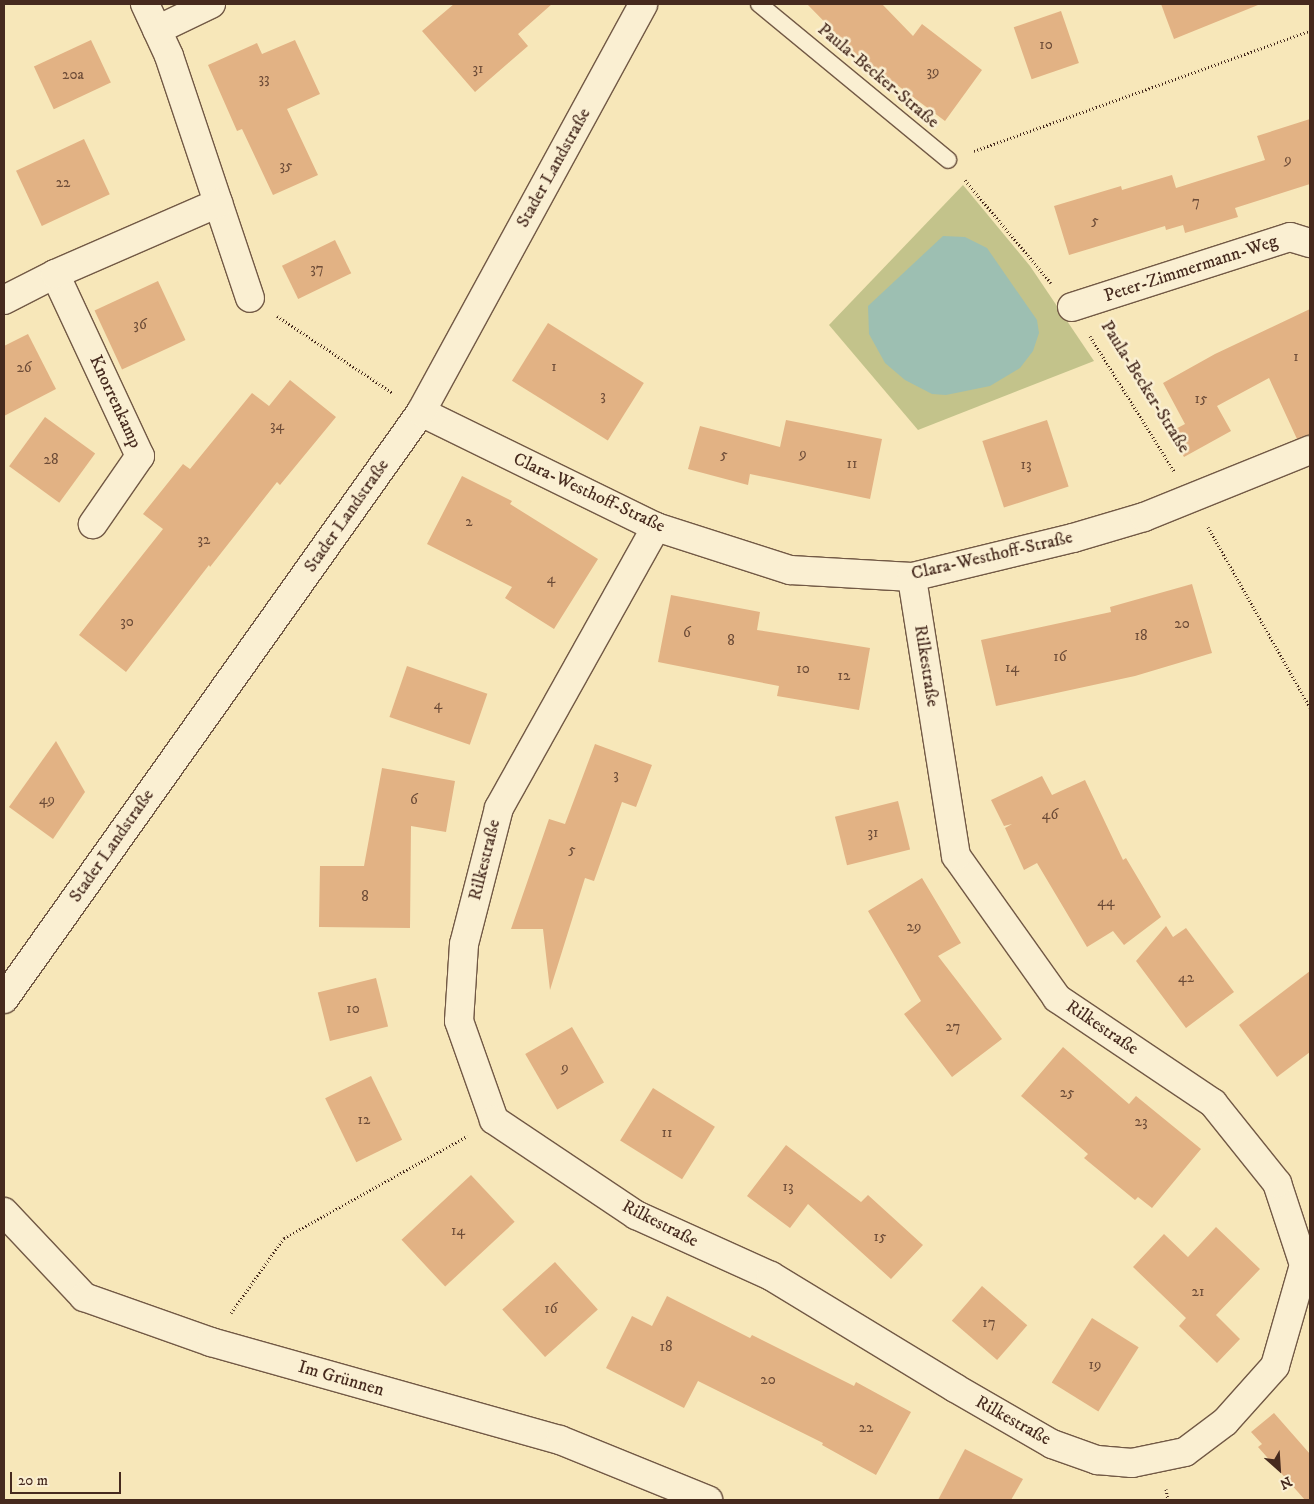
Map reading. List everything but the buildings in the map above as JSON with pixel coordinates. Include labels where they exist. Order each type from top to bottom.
[{"type":"street","points":[[145,4],[169,56],[250,298]]},
{"type":"street","points":[[157,30],[211,4]]},
{"type":"street","name":"Stader Landstraße","points":[[4,999],[421,412],[643,4]]},
{"type":"street","points":[[4,300],[55,274],[218,203]]},
{"type":"street","name":"Peter-Zimmermann-Weg","points":[[1072,307],[1290,237],[1310,243]]},
{"type":"street","name":"Knorrenkamp","points":[[55,274],[140,456],[93,524]]},
{"type":"street","name":"Clara-Westhoff-Straße","points":[[421,412],[656,527],[790,570],[912,577],[1073,538],[1144,517],[1310,450]]},
{"type":"street","name":"Rilkestraße","points":[[656,527],[499,808],[464,944],[459,1021],[494,1120],[636,1214],[771,1276],[955,1388],[1052,1444],[1097,1460],[1132,1463],[1185,1452],[1225,1422],[1274,1366],[1304,1265],[1277,1183],[1213,1103],[1058,998],[956,856],[912,577]]},
{"type":"street","name":"Im Grünnen","points":[[4,1212],[84,1297],[211,1342],[560,1440],[708,1500]]},
{"type":"lane","name":"Paula-Becker-Straße","points":[[759,4],[948,160]]},
{"type":"path","points":[[948,160],[1310,31]]},
{"type":"path","name":"Paula-Becker-Straße","points":[[948,160],[1072,307],[1192,499],[1310,707]]},
{"type":"path","points":[[250,298],[421,412]]},
{"type":"path","points":[[211,1342],[284,1238],[494,1120]]},
{"type":"green space","points":[[963,185],[1030,266],[1094,361],[918,430],[829,325]]},
{"type":"shaded area","points":[[943,236],[965,237],[987,248],[1037,320],[1039,333],[1033,351],[1020,368],[990,386],[946,395],[932,394],[905,380],[885,363],[869,334],[868,306]]}]
